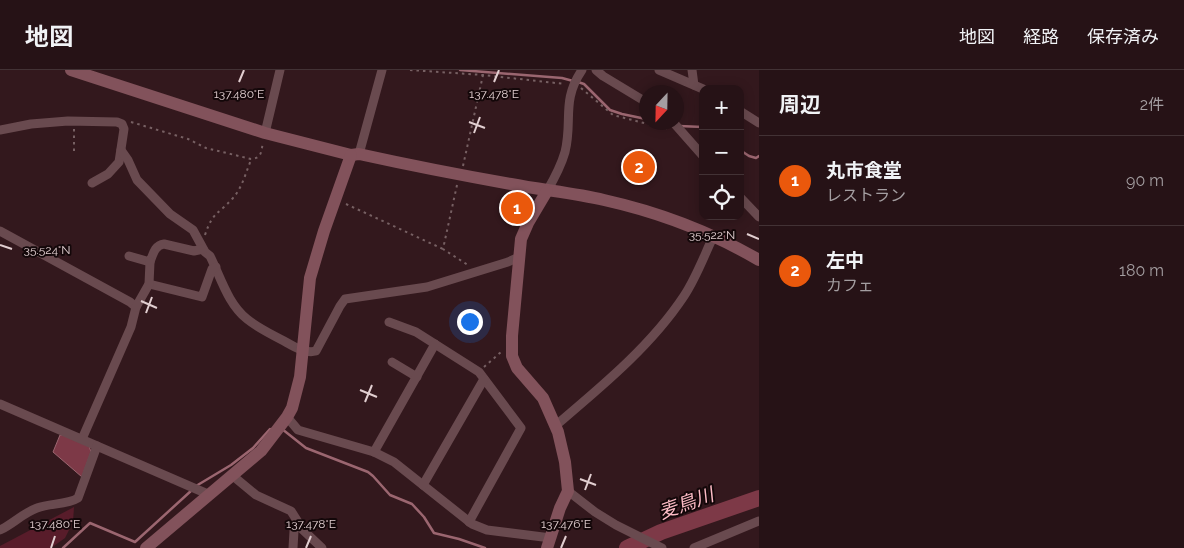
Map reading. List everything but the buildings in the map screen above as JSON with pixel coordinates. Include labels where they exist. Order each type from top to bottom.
[{"type":"street","points":[[71,70],[265,133],[355,155],[603,200],[646,210],[690,226],[759,260]]},
{"type":"street","points":[[265,133],[280,70]]},
{"type":"street","points":[[147,548],[261,451],[287,417],[296,394],[303,350],[310,278],[324,231],[355,155],[382,70]]},
{"type":"street","points":[[596,70],[639,98]]},
{"type":"street","points":[[659,70],[699,87]]},
{"type":"street","points":[[692,70],[699,87]]},
{"type":"street","points":[[287,417],[298,430],[374,452],[394,462],[469,522],[487,530],[549,543],[560,508],[568,491],[565,462],[555,426],[543,398],[517,368],[512,356],[512,346],[521,239],[528,223],[556,176],[565,152],[569,98],[576,78]]},
{"type":"street","points":[[744,114],[759,123]]},
{"type":"street","points":[[0,130],[31,124],[74,121],[122,124],[124,129],[120,162],[108,174],[92,183]]},
{"type":"street","points":[[679,130],[699,152]]},
{"type":"street","points":[[121,150],[137,180],[170,214],[193,230],[201,246],[210,256],[216,267],[231,301],[246,319],[259,328],[303,350],[316,351],[345,300],[427,287],[519,257]]},
{"type":"street","points":[[744,201],[759,217]]},
{"type":"street","points":[[0,231],[136,307]]},
{"type":"street","points":[[555,426],[594,393],[668,319],[686,294],[713,237]]},
{"type":"street","points":[[82,439],[130,327],[136,307],[149,284],[150,262],[153,253],[160,245],[164,244],[194,251],[201,246]]},
{"type":"street","points":[[129,256],[150,262]]},
{"type":"street","points":[[149,284],[202,297],[212,269],[216,267]]},
{"type":"street","points":[[389,322],[416,332],[481,376],[521,428],[469,522]]},
{"type":"street","points":[[374,452],[435,344]]},
{"type":"street","points":[[392,362],[417,377]]},
{"type":"street","points":[[423,485],[481,376]]},
{"type":"street","points":[[0,404],[210,495]]},
{"type":"street","points":[[0,530],[24,514],[38,508],[78,498],[98,446]]},
{"type":"street","points":[[233,476],[256,496],[291,511],[303,530],[322,548]]},
{"type":"street","points":[[568,491],[595,512],[616,525],[662,548]]},
{"type":"street","points":[[694,548],[759,521]]},
{"type":"street","points":[[294,548],[294,531],[299,524]]},
{"type":"path","points":[[410,70],[576,78],[579,87],[613,115],[639,120]]},
{"type":"path","points":[[444,249],[483,75]]},
{"type":"path","points":[[74,121],[74,152]]},
{"type":"path","points":[[119,123],[128,121],[188,139],[206,148],[251,159],[260,156],[265,133]]},
{"type":"path","points":[[201,246],[209,222],[236,194],[251,159]]},
{"type":"path","points":[[336,200],[444,249],[471,267],[473,273]]},
{"type":"path","points":[[481,376],[504,349],[512,346]]},
{"type":"shaded area","points":[[60,435],[89,446],[91,452],[82,477],[53,452]]},
{"type":"shaded area","points":[[74,507],[73,522],[65,538],[51,548],[0,548],[0,546]]},
{"type":"waterway","points":[[460,70],[562,78],[573,81]]},
{"type":"waterway","points":[[578,82],[584,84],[610,110],[639,118]]},
{"type":"waterway","points":[[684,126],[699,127]]},
{"type":"waterway","points":[[744,153],[756,158],[759,156]]},
{"type":"waterway","points":[[196,486],[231,465],[253,448],[270,429]]},
{"type":"waterway","points":[[282,429],[306,448],[368,472],[390,495],[412,504],[424,517],[434,533],[485,548]]},
{"type":"waterway","points":[[63,548],[90,523],[135,542],[192,490]]},
{"type":"waterway","name":"麦鳥川","points":[[627,548],[661,532],[759,498]]},
{"type":"place","name":"左中","points":[[639,167]]},
{"type":"place","name":"丸市食堂","points":[[517,208]]}]
